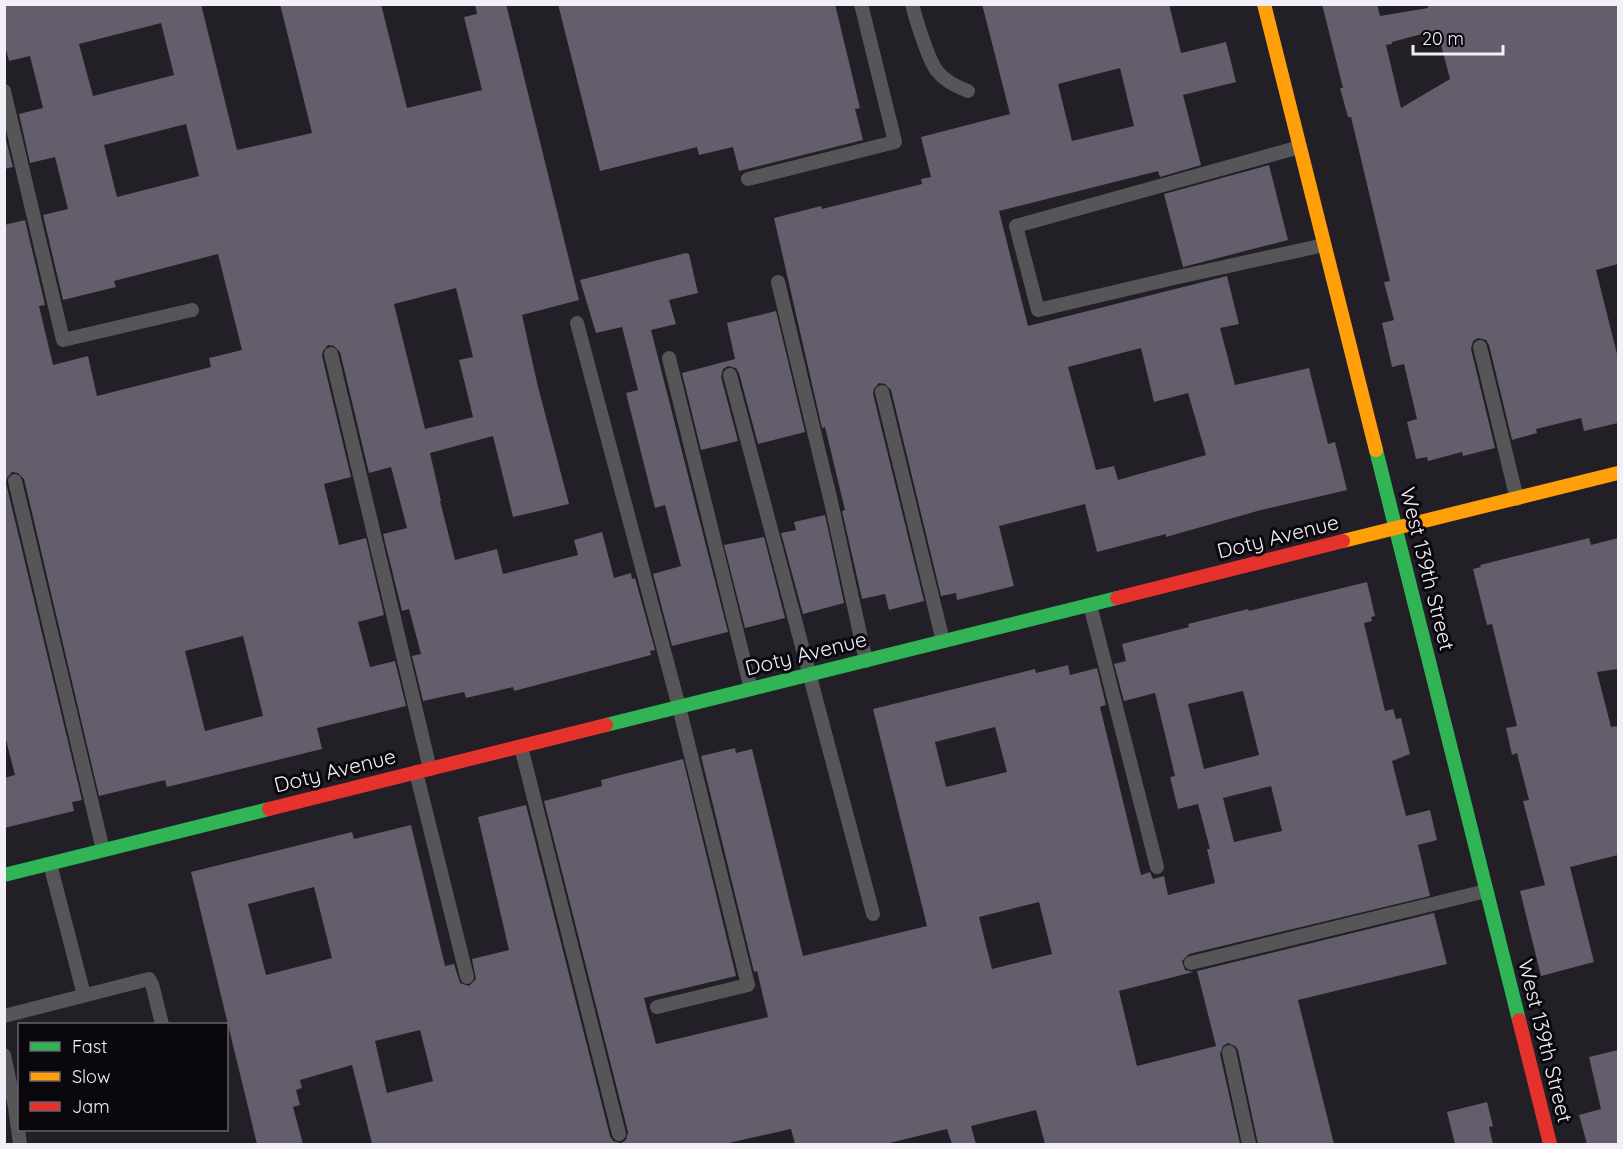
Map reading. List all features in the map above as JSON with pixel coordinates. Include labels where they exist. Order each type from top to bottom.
[{"type":"street","name":"West 139th Street","points":[[1264,4],[1550,1144]]},
{"type":"street","name":"Doty Avenue","points":[[4,875],[1618,473]]},
{"type":"lane","points":[[748,179],[895,142],[861,4]]},
{"type":"lane","points":[[912,4],[916,23],[936,70],[954,86],[968,91]]},
{"type":"lane","points":[[4,91],[63,340],[192,310]]},
{"type":"lane","points":[[1300,147],[1016,226],[1038,310],[1324,245]]},
{"type":"lane","points":[[778,282],[831,502],[866,661]]},
{"type":"lane","points":[[577,323],[679,707],[748,985],[657,1007]]},
{"type":"lane","points":[[1480,347],[1517,499]]},
{"type":"lane","points":[[331,354],[467,977]]},
{"type":"lane","points":[[669,358],[751,689]]},
{"type":"lane","points":[[730,375],[873,914]]},
{"type":"lane","points":[[882,392],[943,641]]},
{"type":"lane","points":[[15,481],[103,850]]},
{"type":"lane","points":[[1090,605],[1157,867]]},
{"type":"lane","points":[[521,747],[620,1134]]},
{"type":"lane","points":[[50,864],[84,995]]},
{"type":"lane","points":[[1191,963],[1486,891]]},
{"type":"lane","points":[[4,1016],[149,979],[162,1023]]},
{"type":"lane","points":[[1229,1052],[1249,1144]]},
{"type":"lane","points":[[4,1055],[17,1106]]},
{"type":"building","points":[[4,4],[201,4],[237,150],[312,133],[280,4],[381,4],[407,108],[482,90],[464,17],[477,14],[475,4],[506,4],[579,300],[522,315],[538,387],[569,504],[513,517],[493,436],[430,453],[440,501],[455,560],[497,549],[503,574],[578,555],[574,540],[602,532],[614,578],[631,573],[632,579],[635,578],[655,650],[650,651],[651,655],[514,691],[513,687],[466,698],[464,692],[423,701],[412,656],[421,654],[409,609],[402,611],[383,534],[407,528],[391,467],[369,473],[340,352],[334,346],[328,345],[322,356],[351,477],[324,484],[339,545],[366,538],[384,615],[358,622],[370,667],[395,661],[406,706],[317,728],[322,749],[167,787],[165,780],[99,796],[24,479],[18,473],[12,472],[6,483],[82,800],[72,802],[74,811],[4,828],[4,778],[15,775],[4,732],[4,225],[25,220],[45,305],[39,306],[53,365],[88,356],[97,396],[211,367],[209,358],[242,350],[218,254],[114,281],[116,287],[63,300],[43,215],[68,209],[55,157],[30,163],[19,114],[43,108],[30,56],[9,61],[4,42]],"holes":[[[161,23],[174,75],[93,96],[79,44]],[[186,124],[199,176],[117,197],[104,145]],[[456,288],[473,357],[459,360],[473,417],[425,429],[394,304]],[[243,636],[263,716],[205,731],[185,651]]]},
{"type":"building","points":[[558,4],[835,4],[860,108],[855,109],[863,140],[739,171],[733,147],[699,155],[697,147],[600,171]]},
{"type":"building","points":[[982,4],[1169,4],[1181,53],[1226,42],[1236,82],[1183,95],[1201,165],[1160,177],[1158,171],[999,211],[1028,326],[1227,276],[1239,324],[1220,328],[1235,385],[1309,368],[1328,444],[1335,442],[1347,490],[1261,510],[1166,537],[1166,534],[1097,552],[1085,504],[999,526],[1014,586],[957,600],[956,593],[941,596],[891,390],[885,384],[879,383],[873,394],[924,601],[889,610],[885,594],[862,599],[842,511],[845,510],[825,427],[822,428],[774,218],[821,206],[822,209],[922,184],[921,179],[931,177],[921,137],[1010,114]],"holes":[[[1120,68],[1134,126],[1072,141],[1058,84]],[[1141,348],[1154,402],[1188,393],[1206,455],[1118,480],[1114,466],[1096,470],[1068,367]]]},
{"type":"building","points":[[1322,4],[1377,4],[1380,16],[1428,8],[1428,4],[1618,4],[1618,264],[1596,270],[1618,358],[1618,423],[1584,431],[1581,418],[1536,429],[1537,433],[1512,440],[1489,345],[1486,340],[1478,338],[1473,341],[1471,349],[1495,448],[1463,456],[1462,452],[1428,461],[1427,457],[1416,459],[1407,422],[1417,419],[1404,364],[1392,367],[1382,323],[1394,320],[1384,282],[1390,281],[1351,117],[1348,117],[1340,88],[1343,88]],"holes":[[[1437,30],[1450,79],[1401,108],[1386,45]]]},
{"type":"building","points":[[4,132],[13,167],[4,169]]},
{"type":"building","points":[[1269,165],[1288,240],[1183,267],[1164,194]]},
{"type":"building","points":[[689,254],[698,293],[669,300],[676,324],[651,330],[728,632],[672,646],[653,574],[681,566],[665,505],[655,508],[626,393],[638,390],[622,327],[596,333],[580,280]]},
{"type":"building","points":[[776,311],[805,432],[758,444],[739,373],[736,368],[728,366],[723,369],[721,377],[738,441],[701,450],[682,373],[735,359],[727,323]]},
{"type":"building","points":[[825,515],[844,603],[803,614],[781,533],[796,530],[794,522]]},
{"type":"building","points":[[764,537],[785,618],[745,628],[724,545]]},
{"type":"building","points":[[1589,538],[1591,545],[1618,538],[1618,669],[1597,672],[1611,727],[1618,726],[1618,855],[1570,867],[1594,962],[1541,976],[1520,891],[1545,885],[1523,801],[1529,800],[1517,753],[1512,755],[1506,728],[1517,726],[1492,624],[1487,625],[1473,569],[1481,567],[1480,565]]},
{"type":"building","points":[[1367,582],[1375,616],[1371,617],[1372,621],[1364,623],[1385,711],[1393,709],[1396,719],[1401,718],[1410,754],[1392,761],[1406,816],[1430,810],[1437,840],[1418,845],[1430,896],[1189,954],[1182,961],[1185,970],[1192,972],[1119,991],[1137,1066],[1216,1046],[1197,971],[1434,913],[1447,964],[1298,1000],[1334,1144],[1258,1144],[1238,1050],[1228,1043],[1223,1046],[1220,1054],[1240,1144],[1045,1144],[1036,1110],[971,1126],[976,1144],[952,1144],[947,1129],[885,1144],[795,1144],[791,1129],[724,1144],[372,1144],[352,1065],[300,1080],[302,1088],[296,1090],[300,1105],[293,1107],[303,1144],[257,1144],[191,872],[352,832],[354,839],[411,825],[445,966],[454,964],[460,983],[469,986],[476,979],[472,959],[509,950],[478,817],[526,805],[610,1136],[613,1141],[621,1143],[626,1140],[628,1132],[544,801],[602,786],[601,780],[683,759],[736,976],[644,998],[656,1044],[768,1017],[757,971],[754,972],[701,756],[735,748],[736,753],[752,749],[803,956],[927,926],[873,709],[1035,669],[1036,673],[1068,665],[1070,675],[1097,668],[1106,705],[1100,707],[1141,875],[1150,872],[1153,879],[1164,876],[1168,895],[1215,883],[1207,849],[1210,849],[1198,804],[1178,809],[1170,777],[1175,776],[1155,693],[1124,701],[1114,664],[1126,661],[1122,644],[1189,627],[1188,624]],"holes":[[[1243,691],[1259,755],[1204,769],[1188,704]],[[995,727],[1007,772],[946,787],[935,742]],[[1271,786],[1282,831],[1234,842],[1223,798]],[[314,887],[332,958],[266,975],[248,904]],[[1039,902],[1052,954],[992,969],[979,917]],[[420,1030],[433,1081],[387,1093],[375,1041]]]},
{"type":"building","points":[[1618,1050],[1618,1144],[1587,1144],[1579,1115],[1601,1109],[1589,1057]]},
{"type":"building","points":[[1487,1102],[1493,1126],[1489,1127],[1493,1144],[1455,1144],[1447,1112]]},
{"type":"traffic: fast","points":[[1376,450],[1519,1020]]},
{"type":"traffic: fast","points":[[606,725],[1117,598]]},
{"type":"traffic: fast","points":[[4,875],[269,809]]},
{"type":"traffic: slow","points":[[1264,4],[1376,450]]},
{"type":"traffic: slow","points":[[1343,541],[1618,473]]},
{"type":"traffic: jam","points":[[1117,598],[1343,541]]},
{"type":"traffic: jam","points":[[269,809],[606,725]]},
{"type":"traffic: jam","points":[[1519,1020],[1550,1144]]}]
